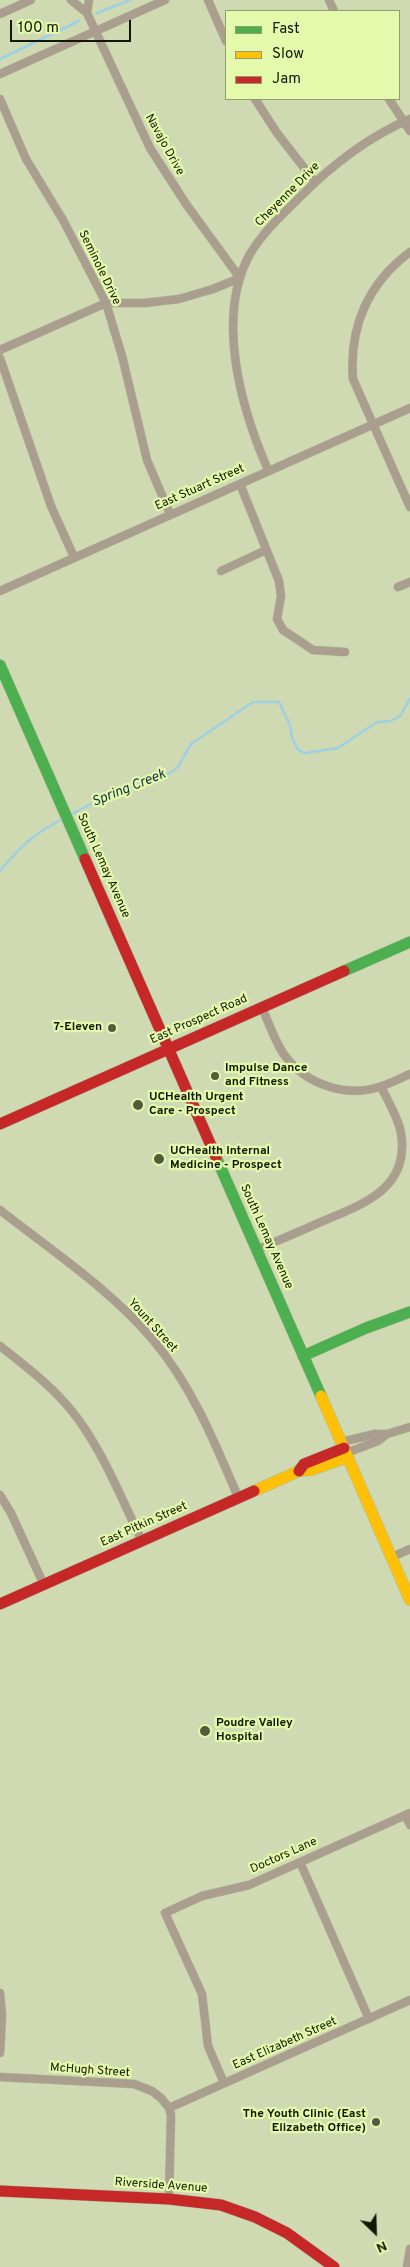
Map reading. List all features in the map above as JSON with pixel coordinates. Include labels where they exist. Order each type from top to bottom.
[{"type":"main road","name":"South Lemay Avenue","points":[[0,665],[410,1600]]},
{"type":"main road","name":"East Prospect Road","points":[[0,1124],[410,942]]},
{"type":"main road","points":[[303,1356],[359,1330],[410,1312]]},
{"type":"main road","name":"East Pitkin Street","points":[[0,1604],[299,1471],[304,1464],[345,1450]]},
{"type":"main road","name":"Riverside Avenue","points":[[0,2191],[169,2198],[214,2204],[255,2217],[287,2233],[334,2267]]},
{"type":"street","points":[[0,14],[32,0]]},
{"type":"street","name":"Navajo Drive","points":[[71,0],[87,13],[150,148],[186,204],[240,278]]},
{"type":"street","points":[[87,13],[89,0]]},
{"type":"street","points":[[0,74],[165,0]]},
{"type":"street","points":[[208,0],[225,39]]},
{"type":"street","name":"Seminole Drive","points":[[0,99],[26,159],[63,220],[106,303],[128,379],[147,460],[170,514]]},
{"type":"street","points":[[256,100],[277,133],[315,182]]},
{"type":"street","points":[[390,100],[406,121],[410,132]]},
{"type":"street","name":"Cheyenne Drive","points":[[268,470],[247,416],[237,366],[234,314],[240,278],[250,254],[260,239],[315,182],[359,147],[406,121]]},
{"type":"street","points":[[410,252],[398,260],[378,282],[369,296],[356,328],[352,362],[353,379],[410,507]]},
{"type":"street","points":[[0,350],[106,303],[144,303],[179,299],[213,289],[240,278]]},
{"type":"street","points":[[0,358],[51,506],[74,557]]},
{"type":"street","name":"East Stuart Street","points":[[0,591],[410,408]]},
{"type":"street","points":[[240,484],[281,589],[277,619],[280,627],[313,650],[345,652]]},
{"type":"street","points":[[221,570],[266,550]]},
{"type":"street","points":[[398,588],[410,582]]},
{"type":"street","points":[[262,1008],[282,1051],[299,1071],[309,1079],[342,1090],[355,1091],[381,1087],[410,1074]]},
{"type":"street","points":[[256,1250],[368,1202],[386,1188],[399,1165],[402,1146],[398,1124],[381,1087]]},
{"type":"street","name":"Yount Street","points":[[0,1210],[106,1293],[154,1341],[191,1396],[210,1430],[238,1497]]},
{"type":"street","points":[[0,1346],[47,1386],[77,1418],[111,1475],[142,1541]]},
{"type":"street","points":[[345,1450],[375,1434],[387,1434],[410,1427]]},
{"type":"street","points":[[0,1494],[11,1512],[44,1585]]},
{"type":"street","points":[[392,1557],[410,1549]]},
{"type":"street","points":[[408,1814],[410,1825]]},
{"type":"street","name":"Doctors Lane","points":[[224,2083],[208,2046],[202,1994],[166,1914],[202,1896],[248,1885],[408,1814]]},
{"type":"street","points":[[300,1862],[369,2019]]},
{"type":"street","points":[[0,1992],[2,2016],[0,2052]]},
{"type":"street","name":"East Elizabeth Street","points":[[169,2108],[410,2000]]},
{"type":"street","name":"McHugh Street","points":[[0,2077],[124,2082],[152,2092],[169,2108]]},
{"type":"street","points":[[169,2108],[171,2138],[169,2198]]},
{"type":"street","points":[[407,2267],[410,2249]]},
{"type":"waterway","points":[[97,13],[130,0]]},
{"type":"waterway","points":[[0,59],[79,21]]},
{"type":"waterway","name":"Spring Creek","points":[[70,815],[104,797],[170,773],[178,767],[191,744],[253,702],[279,702],[290,725],[292,738],[298,750],[305,753],[338,748],[377,722],[391,721],[401,715],[410,698]]},
{"type":"waterway","name":"Spring Creek","points":[[0,871],[28,841],[63,819]]},
{"type":"traffic: fast","points":[[0,665],[85,859]]},
{"type":"traffic: fast","points":[[344,971],[410,942]]},
{"type":"traffic: fast","points":[[216,1157],[321,1396]]},
{"type":"traffic: fast","points":[[303,1356],[366,1328],[410,1312]]},
{"type":"traffic: slow","points":[[321,1396],[410,1600]]},
{"type":"traffic: slow","points":[[254,1491],[299,1471],[311,1470],[348,1457]]},
{"type":"traffic: jam","points":[[85,859],[216,1157]]},
{"type":"traffic: jam","points":[[0,1124],[344,971]]},
{"type":"traffic: jam","points":[[299,1471],[304,1464],[344,1448]]},
{"type":"traffic: jam","points":[[0,1604],[254,1491]]},
{"type":"traffic: jam","points":[[0,2191],[169,2199],[221,2205],[255,2217],[287,2233],[334,2267]]},
{"type":"place","name":"7-Eleven","points":[[112,1028]]},
{"type":"place","name":"Impulse Dance and Fitness","points":[[215,1076]]},
{"type":"place","name":"UCHealth Urgent Care - Prospect","points":[[138,1105]]},
{"type":"place","name":"UCHealth Internal Medicine - Prospect","points":[[159,1159]]},
{"type":"place","name":"Poudre Valley Hospital","points":[[205,1731]]},
{"type":"place","name":"The Youth Clinic (East Elizabeth Office)","points":[[376,2122]]}]
